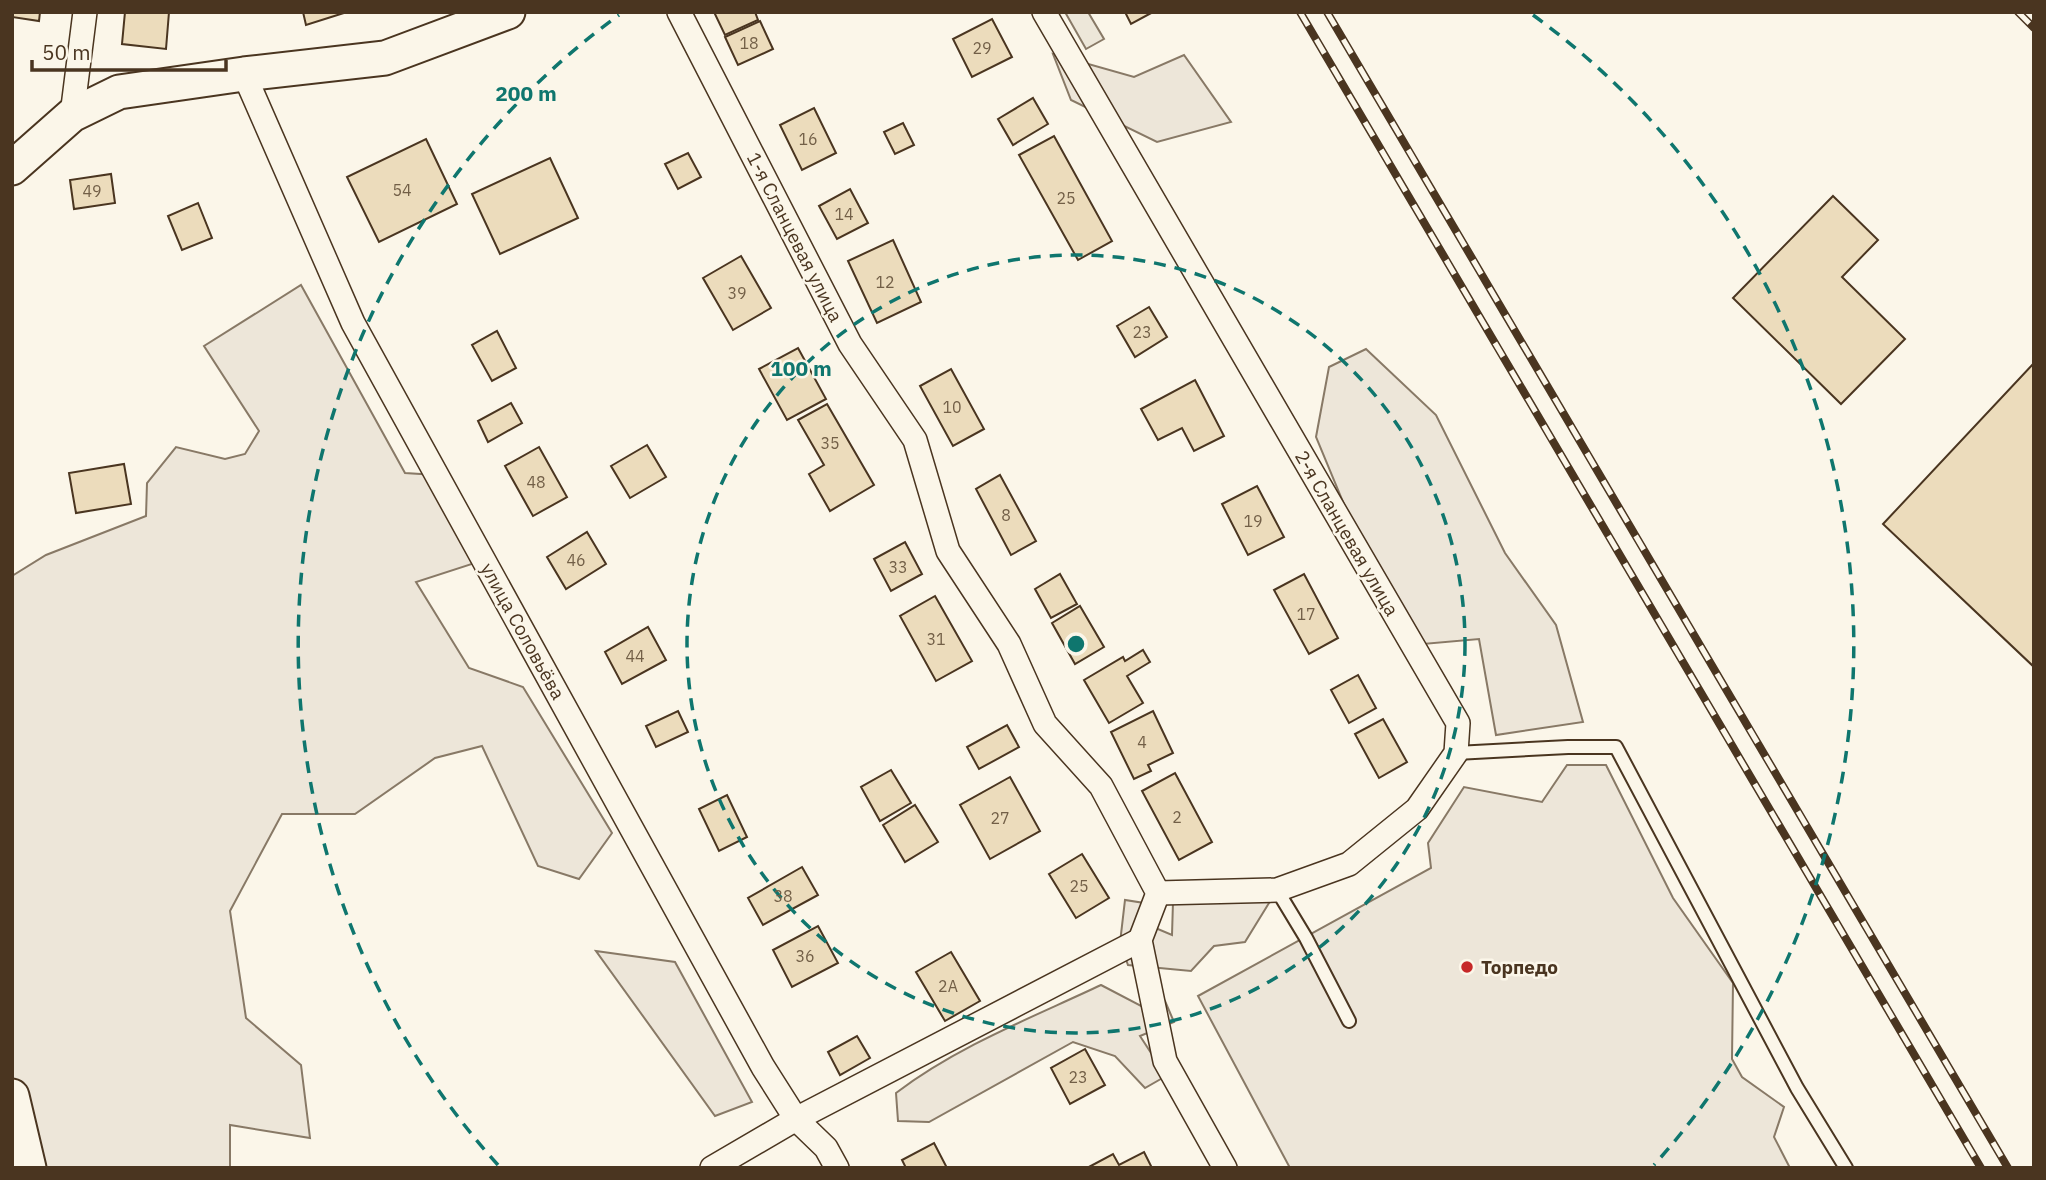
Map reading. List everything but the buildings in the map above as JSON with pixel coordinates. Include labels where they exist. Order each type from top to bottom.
[{"type":"street","points":[[72,115],[85,12]]},
{"type":"street","points":[[12,168],[72,115],[119,92],[385,58],[508,12]]},
{"type":"street","name":"1-я Сланцевая улица","points":[[678,12],[850,344],[915,440],[948,551],[1009,644],[1045,724],[1101,786],[1158,893]]},
{"type":"street","name":"2-я Сланцевая улица","points":[[1044,12],[1458,723],[1456,753]]},
{"type":"street","name":"улица Соловьёва","points":[[244,74],[353,323],[763,1067],[796,1119],[826,1148],[837,1168]]},
{"type":"street","points":[[1225,1168],[1166,1061],[1140,940],[1158,893],[1277,890],[1349,864],[1417,809],[1456,753]]},
{"type":"street","points":[[712,1168],[796,1119],[1140,940]]},
{"type":"street","points":[[12,1096],[29,1168]]},
{"type":"lane","points":[[1456,753],[1616,747],[1797,1088],[1846,1168]]},
{"type":"lane","points":[[1277,890],[1306,938],[1349,1021]]},
{"type":"shaded area","points":[[1065,12],[1088,12],[1104,39],[1086,49]]},
{"type":"shaded area","points":[[1053,54],[1134,77],[1184,55],[1231,122],[1157,142],[1071,100]]},
{"type":"shaded area","points":[[301,285],[405,473],[436,475],[475,563],[416,582],[469,668],[523,687],[612,833],[579,879],[538,866],[482,746],[435,758],[355,814],[282,814],[230,911],[246,1018],[301,1065],[310,1138],[230,1125],[230,1168],[17,1168],[12,1153],[12,576],[46,555],[146,516],[147,483],[176,447],[225,459],[245,454],[259,431],[204,346]]},
{"type":"shaded area","points":[[1366,349],[1436,415],[1505,553],[1556,625],[1583,722],[1496,735],[1479,639],[1423,644],[1358,538],[1316,437],[1329,367]]},
{"type":"shaded area","name":"Торпедо","points":[[1567,765],[1606,765],[1673,898],[1733,983],[1732,1059],[1742,1077],[1784,1107],[1774,1137],[1790,1168],[1290,1168],[1198,996],[1431,868],[1428,843],[1464,787],[1542,802]]},
{"type":"shaded area","points":[[1277,890],[1245,942],[1214,946],[1191,971],[1128,965],[1120,943],[1125,900],[1144,903],[1153,927],[1172,935],[1173,902]]},
{"type":"shaded area","points":[[596,951],[675,962],[752,1102],[715,1116]]},
{"type":"shaded area","points":[[1101,985],[1141,1006],[1165,1001],[1174,1022],[1140,1036],[1166,1076],[1145,1088],[1115,1056],[1073,1042],[929,1122],[898,1121],[896,1093],[920,1076],[995,1034]]},
{"type":"railway","points":[[1300,12],[1981,1168]]},
{"type":"railway","points":[[1327,12],[2008,1168]]},
{"type":"railway","points":[[2018,12],[2034,28]]},
{"type":"place","name":"Торпедо","points":[[1467,967]]}]
